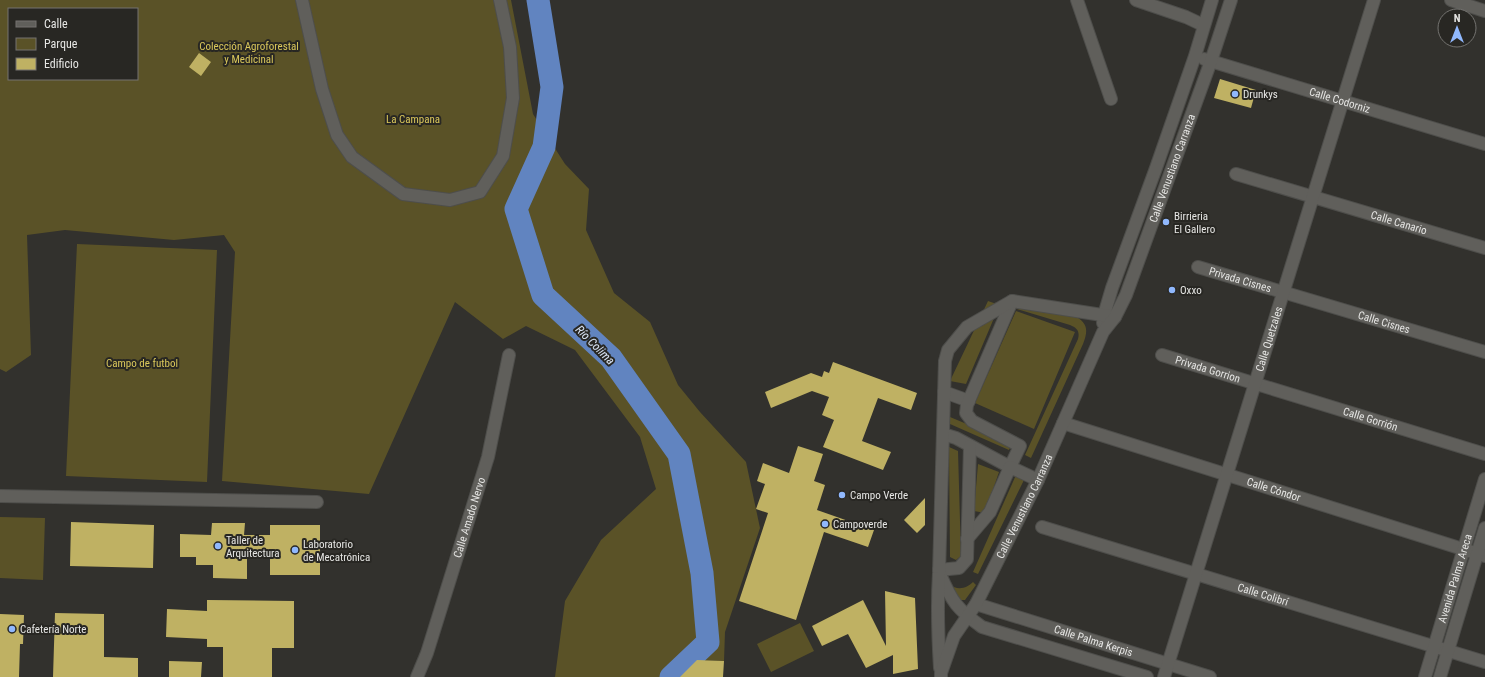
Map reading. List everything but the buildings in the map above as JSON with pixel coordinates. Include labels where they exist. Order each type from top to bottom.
[{"type":"street","points":[[302,0],[322,89],[337,135],[352,157],[403,194],[450,200],[480,192],[503,156],[513,98],[510,47],[500,0]]},
{"type":"street","points":[[1077,0],[1111,99]]},
{"type":"street","points":[[1136,0],[1186,17],[1203,25]]},
{"type":"street","name":"Calle Venustiano Carranza","points":[[1109,316],[1126,295],[1211,61],[1231,0]]},
{"type":"street","name":"Calle Quetzales","points":[[1164,677],[1374,0]]},
{"type":"street","points":[[1451,0],[1485,11]]},
{"type":"street","points":[[1210,6],[1226,17]]},
{"type":"street","name":"Calle Venustiano Carranza","points":[[941,675],[954,636],[976,604],[1038,480],[1103,332],[1109,316],[1112,288],[1195,56],[1203,25],[1210,6]]},
{"type":"street","name":"Calle Codorniz","points":[[1195,56],[1485,144]]},
{"type":"street","name":"Calle Canario","points":[[1236,174],[1485,248]]},
{"type":"street","points":[[1129,241],[1143,248]]},
{"type":"street","name":"Privada Cisnes","points":[[1198,267],[1283,292]]},
{"type":"street","name":"Calle Cisnes","points":[[1283,292],[1485,352]]},
{"type":"street","points":[[941,675],[938,594],[940,572],[942,434],[945,361],[948,350],[967,327],[1012,301],[1109,316]]},
{"type":"street","points":[[967,538],[990,512],[1020,446],[972,421],[966,413],[969,400],[1012,301]]},
{"type":"street","name":"Calle Amado Nervo","points":[[417,677],[427,653],[488,457],[509,355]]},
{"type":"street","name":"Privada Gorrion","points":[[1162,355],[1255,383]]},
{"type":"street","name":"Calle Gorrión","points":[[1255,383],[1485,454]]},
{"type":"street","points":[[944,392],[969,400]]},
{"type":"street","name":"Calle Cóndor","points":[[1063,424],[1481,554]]},
{"type":"street","points":[[942,434],[956,438],[1038,480]]},
{"type":"street","points":[[940,572],[959,568],[967,559],[970,446]]},
{"type":"street","name":"Avenida Palma Areca","points":[[1425,677],[1485,479]]},
{"type":"street","points":[[0,496],[318,502]]},
{"type":"street","name":"Calle Colibrí","points":[[1042,528],[1485,662]]},
{"type":"street","name":"Avenida Palma Areca","points":[[1440,677],[1481,554],[1485,528]]},
{"type":"street","name":"Calle Palma Kerpis","points":[[940,572],[951,599],[967,616],[982,627],[1147,677]]},
{"type":"street","name":"Calle Palma Kerpis","points":[[976,604],[1210,677]]},
{"type":"green space","points":[[0,0],[511,0],[533,114],[565,164],[589,189],[586,230],[614,293],[650,322],[678,385],[700,412],[746,462],[760,528],[725,632],[724,661],[697,660],[680,677],[555,677],[565,601],[601,540],[656,489],[640,437],[575,350],[526,326],[503,339],[455,302],[369,494],[222,481],[235,252],[224,235],[174,240],[65,230],[27,235],[31,355],[6,372],[0,369]]},
{"type":"green space","name":"Campo de futbol","points":[[77,244],[217,250],[207,482],[66,476]]},
{"type":"green space","points":[[988,301],[1014,310],[997,311],[966,384],[950,381]]},
{"type":"green space","points":[[994,302],[1073,315],[1081,320],[1086,326],[1086,334],[1083,344],[1031,458],[1025,455],[1079,336],[1076,329],[1070,325]]},
{"type":"green space","points":[[1016,311],[1075,332],[1034,429],[975,403]]},
{"type":"green space","points":[[950,417],[1012,443],[1009,450],[950,424]]},
{"type":"green space","points":[[949,447],[958,451],[961,556],[956,560],[950,557]]},
{"type":"green space","points":[[978,464],[999,472],[985,513],[974,511]]},
{"type":"green space","points":[[1016,475],[1024,480],[978,574],[973,572]]},
{"type":"green space","points":[[0,517],[45,518],[43,580],[0,578]]},
{"type":"green space","points":[[973,582],[976,585],[965,600],[961,600],[955,596],[954,587],[964,588]]},
{"type":"green space","points":[[800,623],[814,651],[771,672],[757,644]]},
{"type":"waterway","name":"Río Colima","points":[[538,0],[552,87],[544,147],[516,209],[543,295],[611,358],[679,454],[702,573],[708,642],[671,677]]},
{"type":"place","name":"Drunkys","points":[[1235,94]]},
{"type":"place","name":"Birrieria El Gallero","points":[[1166,222]]},
{"type":"place","name":"Oxxo","points":[[1172,290]]},
{"type":"place","name":"Campo Verde","points":[[842,495]]},
{"type":"place","name":"Campoverde","points":[[825,524]]},
{"type":"place","name":"Taller de Arquitectura","points":[[218,546]]},
{"type":"place","name":"Laboratorio de Mecatrónica","points":[[295,550]]},
{"type":"place","name":"Cafetería Norte","points":[[12,629]]},
{"type":"park label","name":"Colección Agroforestal y Medicinal","points":[[249,52]]},
{"type":"park label","name":"La Campana","points":[[413,119]]}]
